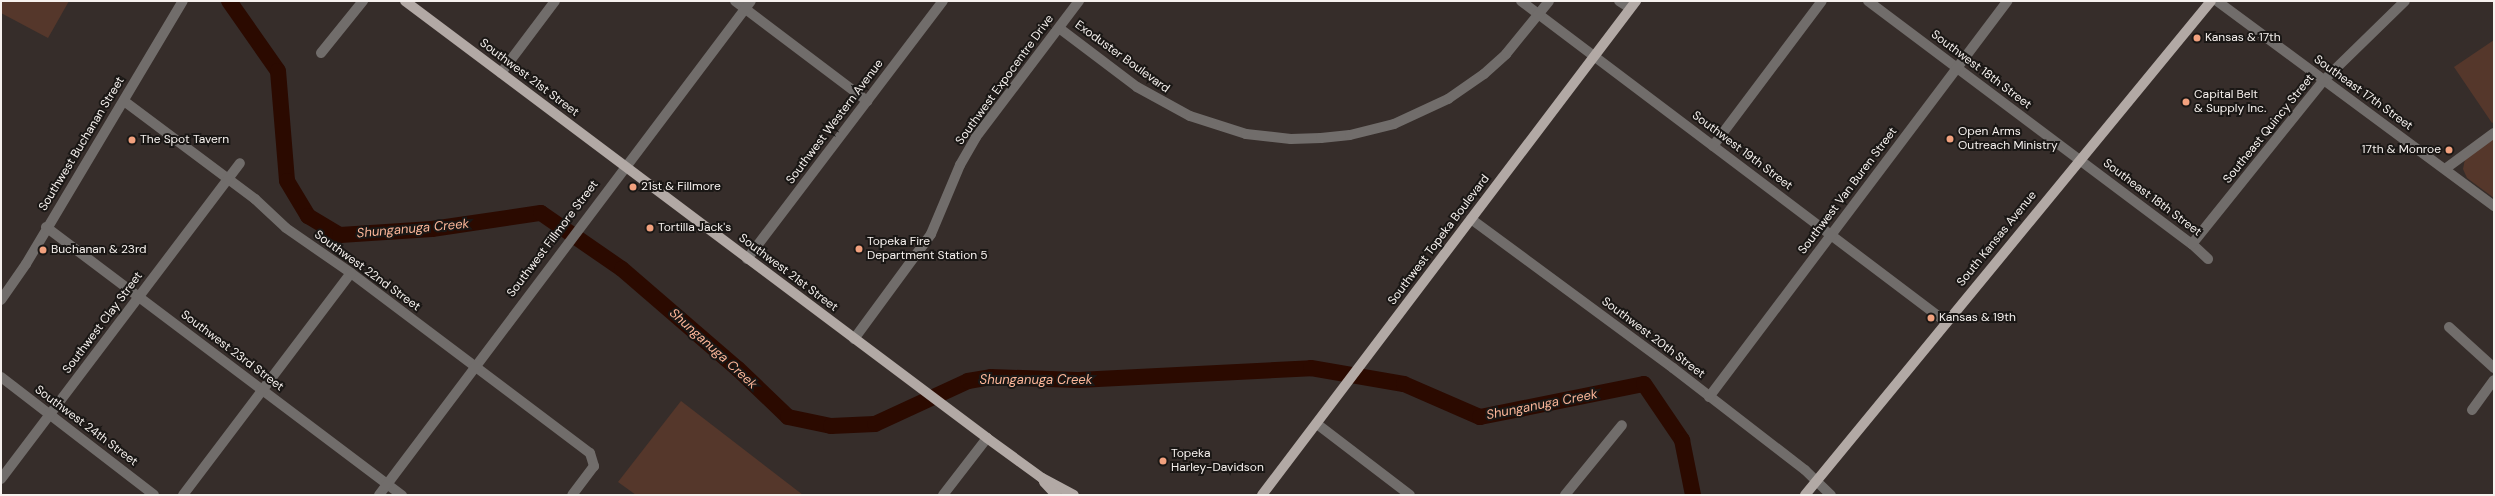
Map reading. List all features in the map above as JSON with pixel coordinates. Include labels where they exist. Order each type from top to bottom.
[{"type":"main road","name":"Southwest 21st Street","points":[[405,1],[953,413],[1042,478],[1074,495]]},
{"type":"main road","name":"South Kansas Avenue","points":[[1805,495],[2211,1]]},
{"type":"main road","name":"Southwest Topeka Boulevard","points":[[1262,495],[1332,405],[1379,340],[1633,5]]},
{"type":"main road","name":"Southwest 21st Street","points":[[1042,478],[1056,495]]},
{"type":"street","name":"Southwest Buchanan Street","points":[[1,300],[26,264],[46,227],[124,101],[183,1]]},
{"type":"street","points":[[321,53],[363,1]]},
{"type":"street","points":[[501,73],[555,1]]},
{"type":"street","points":[[735,1],[748,5],[867,101]]},
{"type":"street","name":"Southwest Western Avenue","points":[[747,259],[943,1]]},
{"type":"street","name":"Southwest Expocentre Drive","points":[[854,339],[931,234],[960,165],[976,137],[1079,1]]},
{"type":"street","name":"Southwest 19th Street","points":[[1522,1],[1946,322]]},
{"type":"street","name":"Exoduster Boulevard","points":[[1059,28],[1137,87],[1183,113],[1246,134],[1306,139],[1365,132],[1394,124],[1435,107],[1461,92],[1496,64],[1549,1]]},
{"type":"street","points":[[1619,1],[1633,5]]},
{"type":"street","points":[[1713,146],[1822,1]]},
{"type":"street","name":"Southwest 18th Street","points":[[1868,1],[2079,160]]},
{"type":"street","name":"Southwest Van Buren Street","points":[[1709,397],[2007,1]]},
{"type":"street","name":"Southeast 17th Street","points":[[2217,1],[2494,206]]},
{"type":"street","name":"Southeast Quincy Street","points":[[2192,244],[2324,80],[2405,1]]},
{"type":"street","name":"Southwest Fillmore Street","points":[[379,495],[624,166],[748,5]]},
{"type":"street","name":"Southwest 22nd Street","points":[[124,101],[228,178],[286,228],[351,273],[590,452],[594,461],[592,470],[572,495]]},
{"type":"street","points":[[2445,169],[2494,134]]},
{"type":"street","name":"Southeast 18th Street","points":[[2079,160],[2192,244],[2208,259]]},
{"type":"street","name":"Southwest Clay Street","points":[[1,479],[240,163]]},
{"type":"street","name":"Southwest 20th Street","points":[[1471,219],[1806,470],[1831,495]]},
{"type":"street","name":"Southwest 23rd Street","points":[[46,227],[402,495]]},
{"type":"street","points":[[184,495],[351,273]]},
{"type":"street","points":[[2449,327],[2494,368]]},
{"type":"street","name":"Southwest 24th Street","points":[[1,377],[154,495]]},
{"type":"street","points":[[2472,410],[2494,380]]},
{"type":"street","points":[[1317,424],[1410,495]]},
{"type":"street","points":[[1565,495],[1622,425]]},
{"type":"street","points":[[943,495],[987,438]]},
{"type":"shaded area","points":[[1,1],[69,1],[48,38],[1,13]]},
{"type":"shaded area","points":[[2494,40],[2494,122],[2492,123],[2454,67]]},
{"type":"shaded area","points":[[2494,138],[2494,198],[2467,178],[2463,169],[2465,159]]},
{"type":"shaded area","points":[[681,401],[803,495],[636,495],[618,482]]},
{"type":"waterway","name":"Shunganuga Creek","points":[[229,1],[278,71],[287,181],[308,216],[340,235],[432,229],[541,213],[622,269],[738,369],[788,417],[831,426],[875,424],[968,381],[991,377],[1078,380],[1311,368],[1404,384],[1480,417],[1644,384],[1682,440],[1693,495]]},
{"type":"place","name":"Kansas & 17th","points":[[2197,38]]},
{"type":"place","name":"Capital Belt & Supply Inc.","points":[[2186,102]]},
{"type":"place","name":"Open Arms Outreach Ministry","points":[[1950,139]]},
{"type":"place","name":"The Spot Tavern","points":[[132,140]]},
{"type":"place","name":"17th & Monroe","points":[[2449,150]]},
{"type":"place","name":"21st & Fillmore","points":[[633,187]]},
{"type":"place","name":"Tortilla Jack's","points":[[650,228]]},
{"type":"place","name":"Topeka Fire Department Station 5","points":[[859,249]]},
{"type":"place","name":"Buchanan & 23rd","points":[[43,250]]},
{"type":"place","name":"Kansas & 19th","points":[[1931,318]]},
{"type":"place","name":"Topeka Harley-Davidson","points":[[1163,461]]}]
